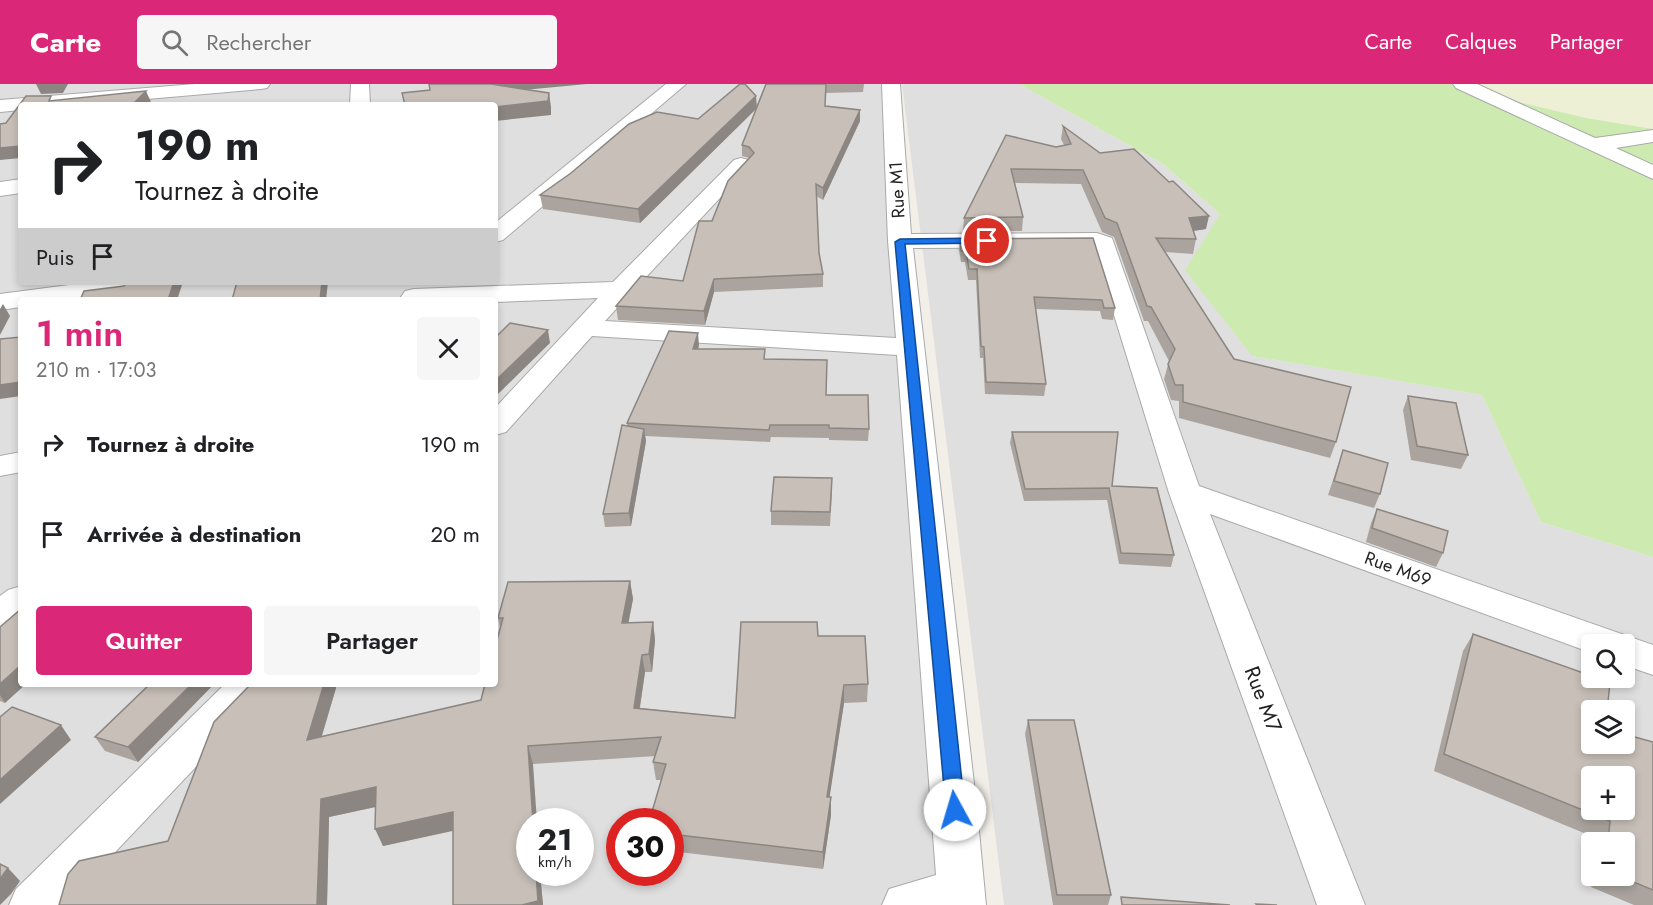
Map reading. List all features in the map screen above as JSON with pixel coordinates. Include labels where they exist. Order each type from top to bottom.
[{"type":"street","points":[[37,102],[157,89],[261,84]]},
{"type":"street","points":[[360,84],[360,102]]},
{"type":"street","points":[[498,233],[677,84]]},
{"type":"street","name":"Rue M1","points":[[891,84],[900,242],[962,898]]},
{"type":"street","points":[[1462,84],[1653,173]]},
{"type":"street","points":[[0,106],[18,104]]},
{"type":"street","points":[[1593,145],[1653,136]]},
{"type":"street","points":[[498,423],[620,289],[741,164]]},
{"type":"street","points":[[0,189],[18,186]]},
{"type":"street","name":"Rue M7","points":[[900,242],[1102,241],[1185,493],[1341,905]]},
{"type":"street","points":[[38,297],[128,285]]},
{"type":"street","points":[[420,293],[620,289]]},
{"type":"street","points":[[0,302],[18,300]]},
{"type":"street","points":[[585,328],[910,347]]},
{"type":"street","points":[[0,466],[18,463]]},
{"type":"street","name":"Rue M69","points":[[1185,493],[1581,634]]},
{"type":"street","points":[[0,615],[18,601]]},
{"type":"street","points":[[1635,654],[1653,660]]},
{"type":"street","points":[[33,905],[247,687]]},
{"type":"street","points":[[906,905],[962,898]]},
{"type":"shaded area","points":[[0,84],[890,84],[940,905],[0,905]]},
{"type":"shaded area","points":[[902,84],[1019,84],[1163,164],[1220,214],[1252,356],[1482,395],[1541,522],[1653,557],[1653,905],[1004,905]]},
{"type":"green space","points":[[1019,84],[1475,84],[1490,95],[1586,118],[1653,129],[1653,557],[1541,522],[1482,395],[1252,356],[1185,270],[1220,214],[1163,164]]},
{"type":"green space","points":[[1475,84],[1653,84],[1653,129],[1586,118],[1489,95]]},
{"type":"building","points":[[429,84],[491,84],[549,93],[548,101],[498,107],[498,102],[404,102],[402,93],[430,90]]},
{"type":"building","points":[[740,84],[745,84],[756,96],[638,209],[540,195],[571,173],[629,124],[657,112],[698,119]]},
{"type":"building","points":[[766,84],[826,84],[825,106],[860,110],[823,188],[816,184],[819,253],[823,274],[714,279],[704,311],[616,306],[641,276],[683,281],[699,221],[712,221],[728,181],[754,153],[749,147],[742,145]]},
{"type":"building","points":[[146,91],[135,102],[22,102],[26,96],[51,96],[49,101]]},
{"type":"building","points":[[18,107],[18,146],[0,148],[0,124],[6,123]]},
{"type":"building","points":[[1063,126],[1100,153],[1134,149],[1169,182],[1173,181],[1209,216],[1189,218],[1196,239],[1156,238],[1234,359],[1351,387],[1336,442],[1183,402],[1183,385],[1175,385],[1168,364],[1175,349],[1151,307],[1147,306],[1117,223],[1105,218],[1083,170],[1011,169],[1023,217],[964,218],[1006,135],[1056,147],[1071,144]]},
{"type":"building","points":[[1093,238],[1115,308],[1104,308],[1102,300],[1034,297],[1046,384],[986,382],[984,347],[981,346],[977,269],[969,269],[966,251],[961,251],[960,239]]},
{"type":"building","points":[[173,285],[169,297],[81,297],[84,291],[124,286]]},
{"type":"building","points":[[236,285],[322,285],[320,297],[233,297]]},
{"type":"building","points":[[510,323],[548,330],[498,378],[498,335]]},
{"type":"building","points":[[669,331],[698,333],[693,349],[765,349],[764,359],[827,360],[826,395],[868,395],[869,429],[829,428],[829,425],[770,425],[769,430],[627,423]]},
{"type":"building","points":[[18,337],[18,382],[0,385],[0,339]]},
{"type":"building","points":[[1408,396],[1456,403],[1468,455],[1417,446]]},
{"type":"building","points":[[622,425],[644,429],[629,513],[603,514]]},
{"type":"building","points":[[1012,432],[1118,432],[1112,486],[1157,488],[1174,555],[1121,553],[1109,488],[1025,489]]},
{"type":"building","points":[[1343,450],[1388,463],[1380,494],[1334,481]]},
{"type":"building","points":[[774,477],[832,478],[830,512],[771,511]]},
{"type":"building","points":[[1377,509],[1448,531],[1443,553],[1372,528]]},
{"type":"building","points":[[630,581],[622,623],[653,622],[649,654],[642,655],[634,708],[735,718],[741,622],[817,622],[818,636],[865,636],[868,684],[844,685],[827,797],[831,797],[823,852],[684,836],[684,808],[653,808],[666,764],[653,762],[661,737],[528,746],[532,808],[516,808],[516,886],[537,886],[538,901],[522,905],[453,905],[453,812],[375,829],[376,787],[321,799],[317,905],[59,905],[68,874],[79,861],[168,841],[214,722],[248,687],[323,687],[307,740],[481,700],[484,687],[498,687],[498,636],[503,618],[498,618],[508,582]]},
{"type":"building","points":[[18,612],[18,668],[0,684],[0,627]]},
{"type":"building","points":[[1473,634],[1581,672],[1581,688],[1609,688],[1608,700],[1581,700],[1581,754],[1635,754],[1635,737],[1653,742],[1653,890],[1635,883],[1635,832],[1609,832],[1610,821],[1608,820],[1635,820],[1635,766],[1581,766],[1581,809],[1444,754]]},
{"type":"building","points":[[147,687],[189,687],[128,747],[95,737]]},
{"type":"building","points":[[12,707],[61,725],[0,780],[0,717]]},
{"type":"building","points":[[1028,720],[1074,720],[1111,895],[1057,895]]},
{"type":"building","points":[[0,864],[8,868],[0,879]]},
{"type":"building","points":[[1121,897],[1230,905],[1122,905]]},
{"type":"route","points":[[955,810],[900,242],[987,241]]}]
